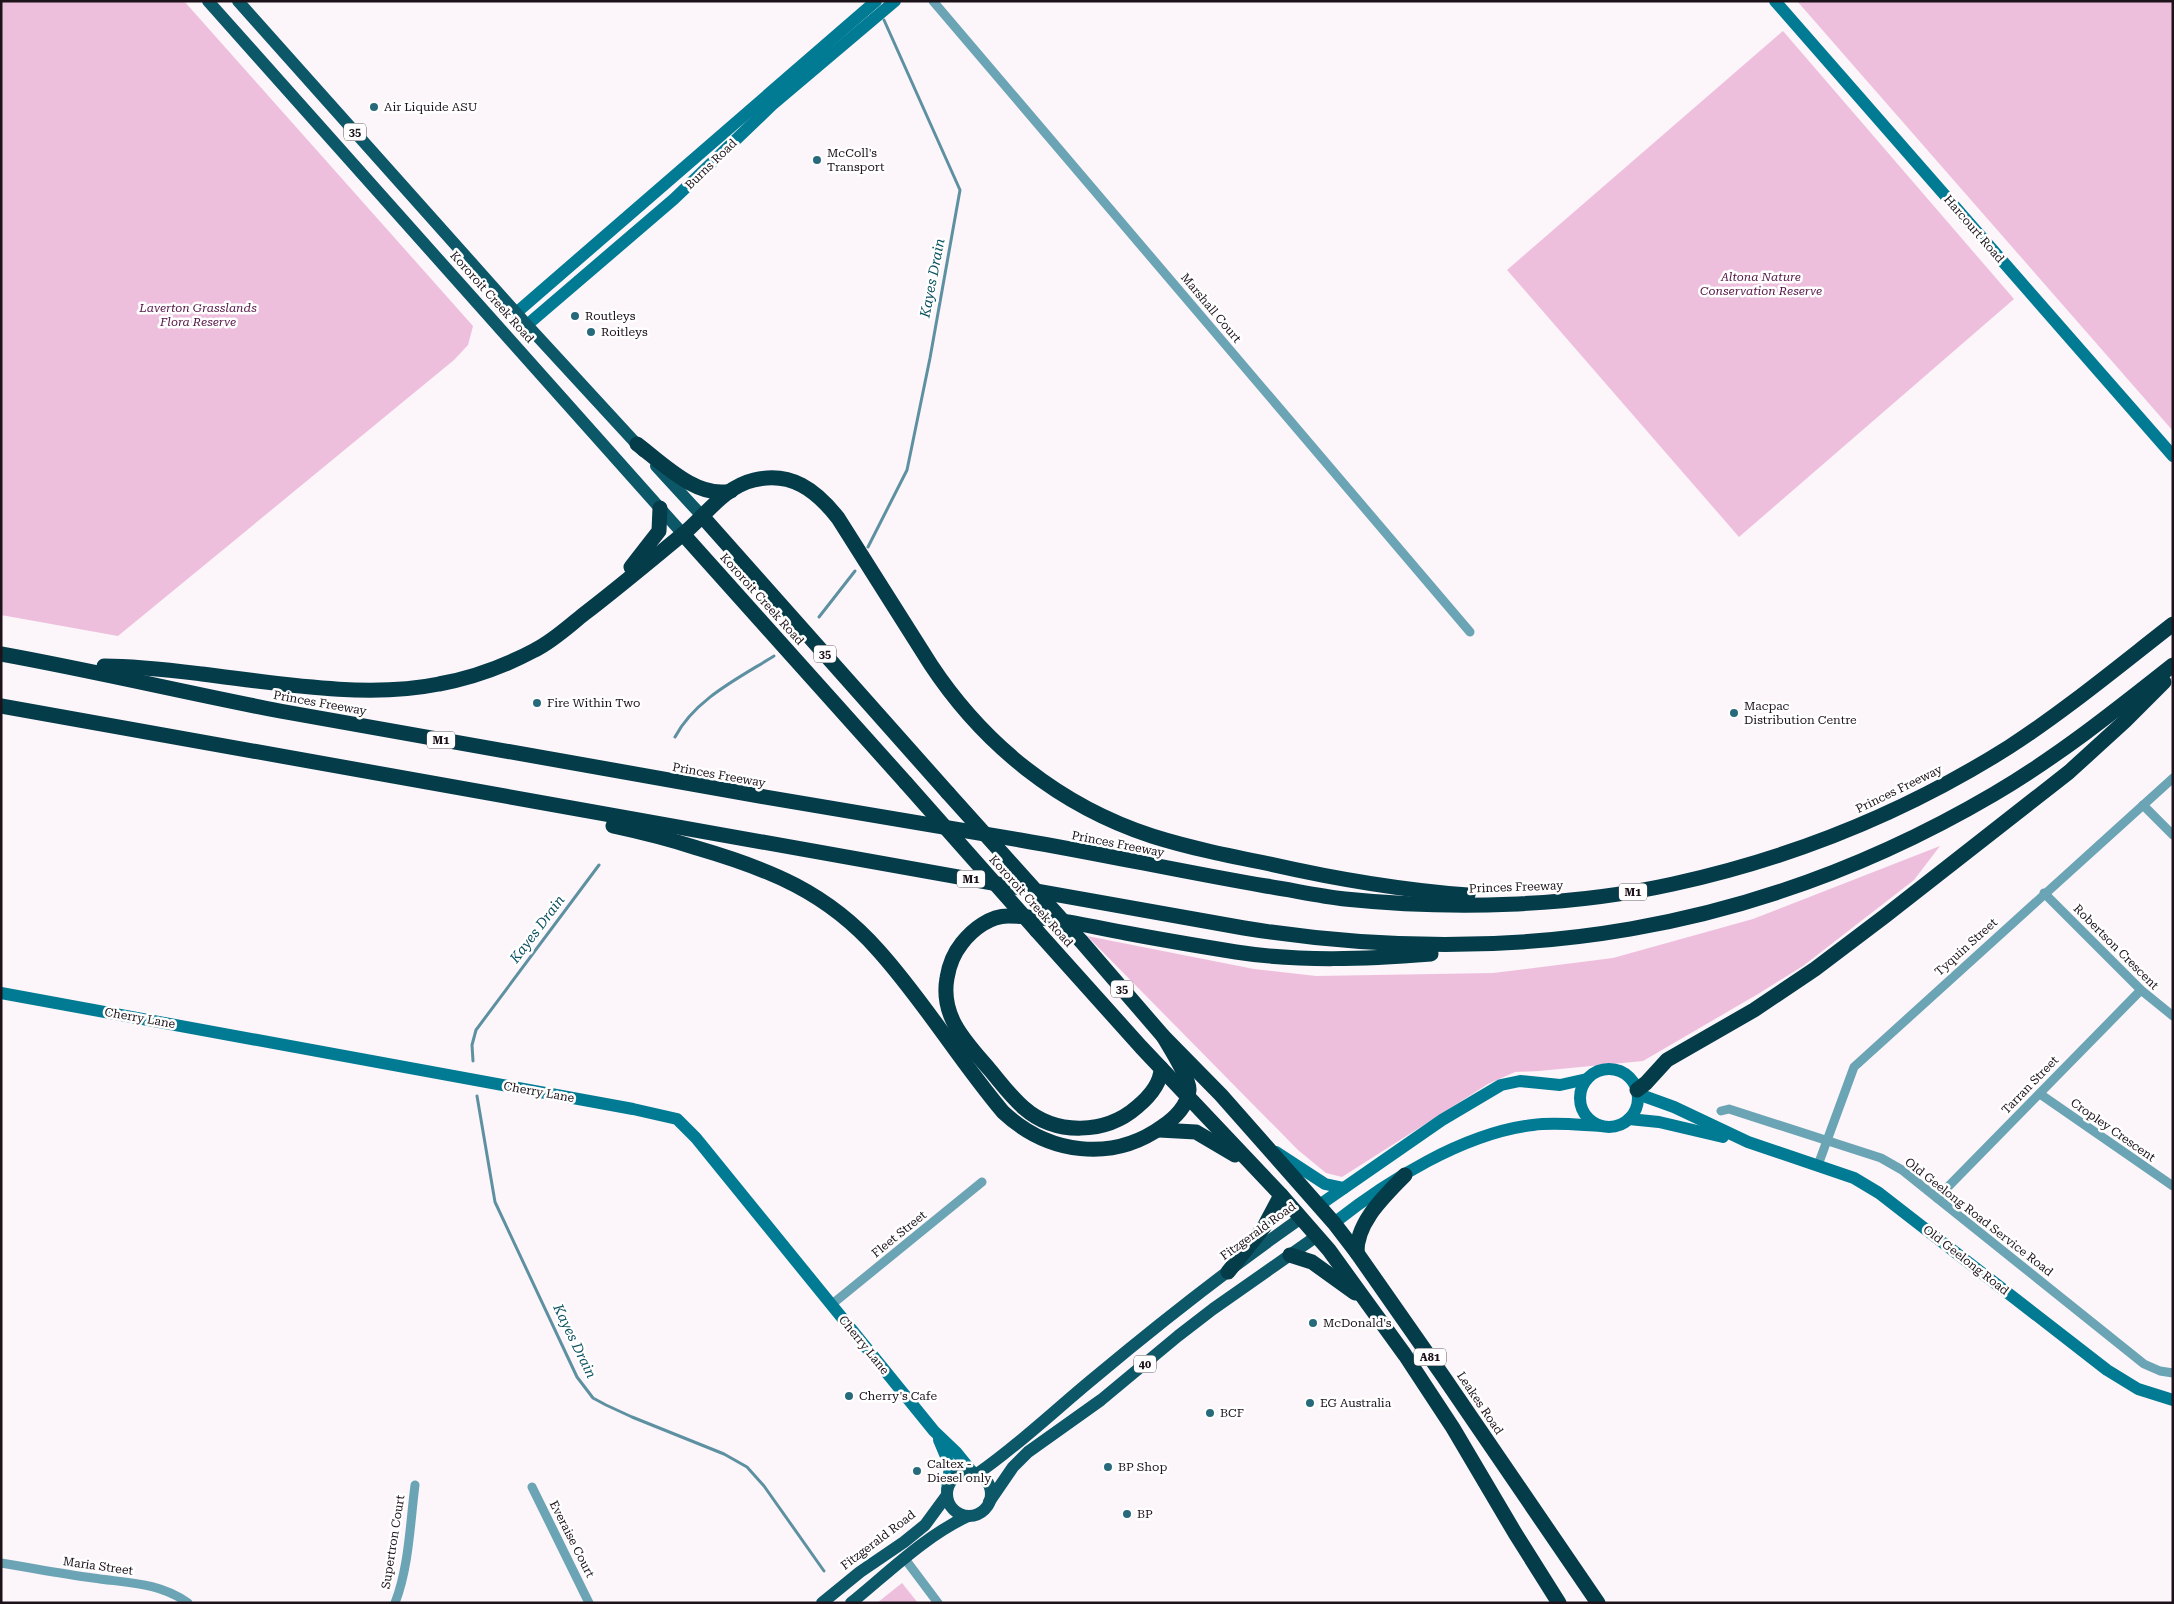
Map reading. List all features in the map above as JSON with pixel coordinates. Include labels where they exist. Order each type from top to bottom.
[{"type":"highway","points":[[637,444],[676,474],[705,490],[722,493],[731,491],[754,480],[780,479],[795,482],[818,495],[838,518],[931,665],[959,704],[990,739],[1025,768],[1068,798],[1093,811],[1129,828],[1169,841],[1353,882],[1425,891],[1552,901]]},
{"type":"highway","points":[[75,667],[145,667],[330,688],[367,689],[437,685],[490,670],[537,649],[614,591],[683,534],[731,491]]},
{"type":"highway","points":[[614,591],[659,531],[660,508]]},
{"type":"highway","name":"Kororoit Creek Road","points":[[702,516],[1163,1036],[1221,1095],[1334,1223]]},
{"type":"highway","name":"Kororoit Creek Road","points":[[683,534],[1037,931],[1317,1236]]},
{"type":"highway","name":"Princes Freeway","points":[[1,654],[75,667],[283,711],[808,806],[1028,841],[1176,871],[1342,898],[1431,904],[1578,900],[1639,890],[1729,871],[1789,852],[1875,818],[1958,777],[2011,745],[2068,705],[2173,624]]},
{"type":"highway","name":"M1","points":[[1,706],[1285,935],[1383,944],[1438,946],[1500,944],[1619,932],[1705,914],[1764,897],[1830,874],[1914,837],[1996,793],[2048,760],[2173,665]]},
{"type":"highway","points":[[1637,1092],[1667,1060],[1754,1010],[1815,969],[1885,916],[2069,772],[2173,674]]},
{"type":"highway","points":[[239,749],[643,832],[763,868],[814,896],[849,921],[867,938],[894,969],[1003,1112],[1025,1130],[1056,1144],[1090,1150],[1127,1144],[1159,1130],[1176,1116],[1188,1097],[1189,1083],[1163,1036]]},
{"type":"highway","points":[[1161,1068],[1159,1082],[1147,1097],[1131,1112],[1111,1123],[1097,1127],[1077,1128],[1056,1125],[1035,1116],[1011,1094],[964,1040],[951,1020],[947,1008],[946,984],[949,968],[955,953],[968,936],[984,923],[1007,916],[1045,918],[1242,953],[1309,958],[1402,956],[1458,952],[1558,942],[1619,932]]},
{"type":"highway","points":[[1159,1130],[1196,1132],[1251,1165]]},
{"type":"highway","points":[[1357,1253],[1357,1240],[1362,1228],[1380,1202],[1405,1175]]},
{"type":"highway","points":[[1228,1272],[1264,1227],[1281,1195]]},
{"type":"highway","name":"Fitzgerald Road","points":[[1301,1218],[1318,1206]]},
{"type":"highway","points":[[1317,1236],[1334,1223]]},
{"type":"highway","name":"Leakes Road","points":[[1334,1223],[1357,1253],[1598,1603]]},
{"type":"highway","name":"A81","points":[[1317,1236],[1405,1355],[1453,1428],[1510,1525],[1559,1603]]},
{"type":"highway","points":[[1290,1255],[1312,1262],[1366,1301]]},
{"type":"main road","name":"Kororoit Creek Road","points":[[208,1],[683,534]]},
{"type":"main road","name":"Kororoit Creek Road","points":[[238,1],[516,313],[702,516]]},
{"type":"main road","points":[[271,72],[288,57]]},
{"type":"main road","points":[[504,334],[516,313]]},
{"type":"main road","points":[[504,334],[527,325]]},
{"type":"main road","name":"Fitzgerald Road","points":[[975,1473],[993,1464],[1107,1367],[1228,1272],[1301,1218]]},
{"type":"main road","name":"40","points":[[851,1603],[953,1523],[981,1512],[1013,1467],[1028,1452],[1101,1400],[1213,1309],[1317,1236]]},
{"type":"main road","points":[[975,1473],[987,1482],[990,1488],[989,1502]]},
{"type":"main road","name":"40","points":[[947,1493],[954,1478],[959,1474],[975,1473]]},
{"type":"main road","points":[[947,1493],[948,1502],[956,1512],[968,1516]]},
{"type":"main road","name":"Fitzgerald Road","points":[[822,1603],[860,1572],[925,1525],[947,1493]]},
{"type":"street","name":"Burns Road","points":[[516,313],[876,1]]},
{"type":"street","name":"Burns Road","points":[[527,325],[674,199],[772,105],[895,1]]},
{"type":"street","name":"Marshall Court","points":[[933,1],[1470,632]]},
{"type":"street","name":"Harcourt Road","points":[[1775,1],[2173,456]]},
{"type":"street","points":[[734,123],[743,133]]},
{"type":"street","points":[[574,263],[580,280]]},
{"type":"street","name":"Tyquin Street","points":[[1818,1165],[1854,1067],[2173,778]]},
{"type":"street","points":[[2143,805],[2173,835]]},
{"type":"street","name":"Robertson Crescent","points":[[2044,893],[2140,990],[2173,1016]]},
{"type":"street","name":"Tarran Street","points":[[1937,1198],[2140,990]]},
{"type":"street","name":"Cherry Lane","points":[[1,993],[623,1107],[677,1119],[696,1138],[934,1432],[975,1473]]},
{"type":"street","points":[[1334,1223],[1405,1175],[1442,1155],[1493,1134],[1533,1125],[1601,1126],[1616,1126],[1629,1119],[1636,1108],[1637,1092],[1630,1078],[1618,1070],[1599,1071],[1587,1079],[1581,1092],[1581,1106],[1589,1118],[1601,1126]]},
{"type":"street","name":"Fitzgerald Road","points":[[1318,1206],[1442,1120],[1502,1085],[1520,1081],[1560,1085],[1587,1079]]},
{"type":"street","name":"Old Geelong Road","points":[[1637,1092],[1674,1107],[1748,1142]]},
{"type":"street","name":"Cropley Crescent","points":[[2040,1094],[2173,1186]]},
{"type":"street","name":"Old Geelong Road Service Road","points":[[1721,1110],[1729,1109],[1827,1140],[1881,1158],[1902,1170],[2144,1364],[2160,1371],[2173,1373]]},
{"type":"street","name":"Old Geelong Road","points":[[1629,1119],[1660,1122],[1748,1142],[1854,1178],[1879,1193],[2106,1370],[2138,1389],[2173,1400]]},
{"type":"street","points":[[1264,1144],[1324,1184],[1344,1188]]},
{"type":"street","name":"Fleet Street","points":[[832,1305],[982,1182]]},
{"type":"street","name":"Cherry Lane","points":[[934,1432],[950,1466],[947,1493]]},
{"type":"street","name":"Supertron Court","points":[[395,1603],[404,1564],[415,1485]]},
{"type":"street","name":"Everaise Court","points":[[532,1487],[589,1603]]},
{"type":"street","points":[[905,1559],[938,1603]]},
{"type":"street","name":"Maria Street","points":[[1,1563],[95,1579],[144,1584],[162,1589],[188,1603]]},
{"type":"green space","name":"Laverton Grasslands Flora Reserve","points":[[1,1],[184,1],[473,326],[468,345],[454,360],[118,636],[1,615]]},
{"type":"green space","points":[[1797,1],[2173,1],[2173,431]]},
{"type":"green space","name":"Altona Nature Conservation Reserve","points":[[1783,31],[2014,299],[1739,537],[1507,270]]},
{"type":"green space","points":[[1940,846],[1914,880],[1803,966],[1643,1061],[1515,1072],[1488,1084],[1342,1177],[1326,1173],[1298,1150],[1087,936],[1254,969],[1316,976],[1493,973],[1613,958],[1753,919]]},
{"type":"green space","points":[[902,1583],[918,1603],[877,1603]]},
{"type":"waterway","name":"Kayes Drain","points":[[868,547],[907,470],[930,358],[960,190],[884,20]]},
{"type":"waterway","name":"Kayes Drain","points":[[819,617],[855,571]]},
{"type":"waterway","name":"Kayes Drain","points":[[675,737],[694,711],[706,700],[774,656]]},
{"type":"waterway","name":"Kayes Drain","points":[[473,1061],[472,1045],[476,1030],[599,865]]},
{"type":"waterway","name":"Kayes Drain","points":[[477,1096],[495,1202],[577,1377],[593,1398],[606,1405],[724,1454],[747,1467],[764,1486],[824,1571]]},
{"type":"place","name":"Air Liquide ASU","points":[[374,107]]},
{"type":"place","name":"McColl's Transport","points":[[817,160]]},
{"type":"place","name":"Routleys","points":[[575,316]]},
{"type":"place","name":"Roitleys","points":[[591,332]]},
{"type":"place","name":"Fire Within Two","points":[[537,703]]},
{"type":"place","name":"Macpac Distribution Centre","points":[[1734,713]]},
{"type":"place","name":"McDonald's","points":[[1313,1323]]},
{"type":"place","name":"Cherry's Cafe","points":[[849,1396]]},
{"type":"place","name":"EG Australia","points":[[1310,1403]]},
{"type":"place","name":"BCF","points":[[1210,1413]]},
{"type":"place","name":"BP Shop","points":[[1108,1467]]},
{"type":"place","name":"Caltex - Diesel only","points":[[917,1471]]},
{"type":"place","name":"BP","points":[[1127,1514]]}]
